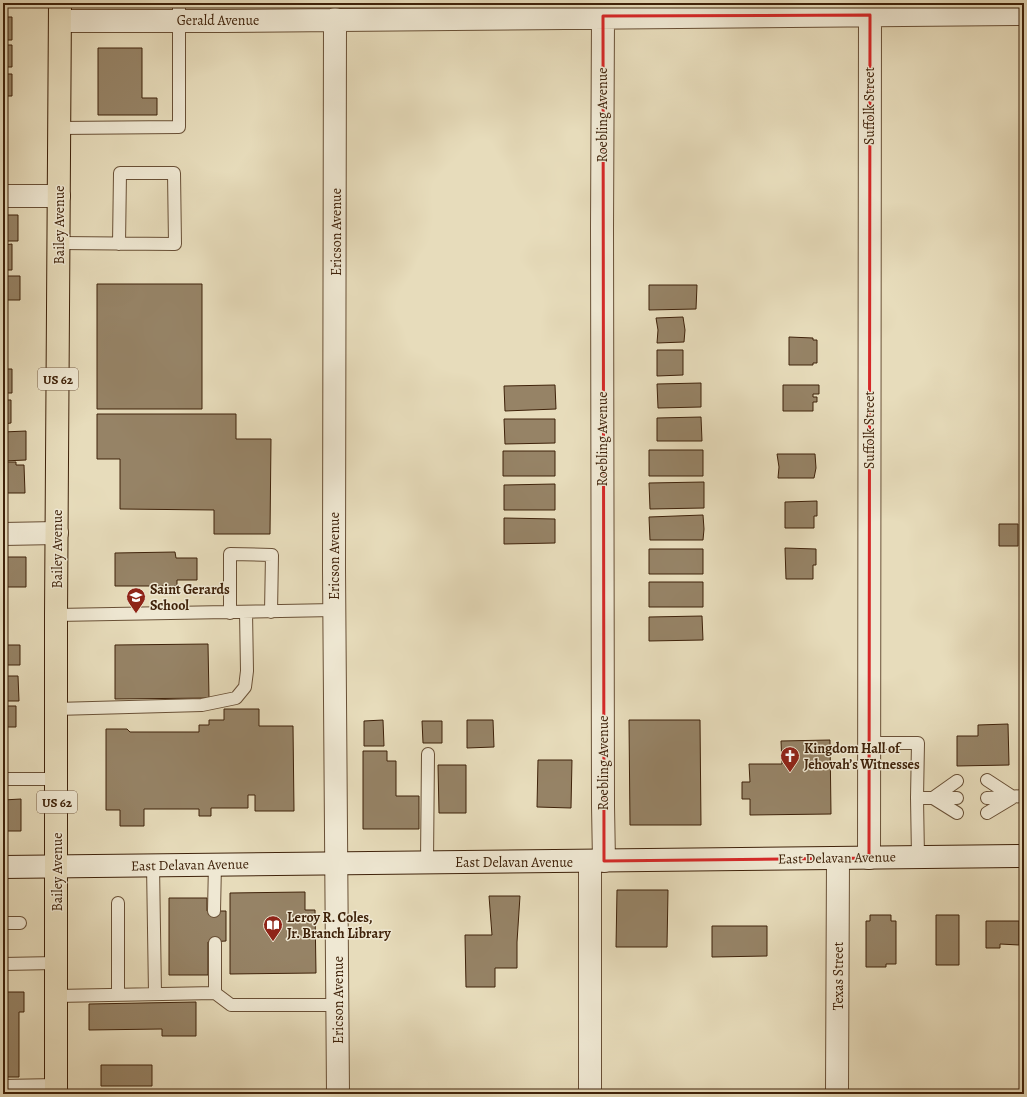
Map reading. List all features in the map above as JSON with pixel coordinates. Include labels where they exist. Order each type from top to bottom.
[{"type":"main road","name":"Bailey Avenue","points":[[56,1090],[56,616],[60,12]]},
{"type":"street","name":"Gerald Avenue","points":[[60,12],[179,12],[335,19],[603,16],[870,9],[1024,14]]},
{"type":"street","name":"Suffolk Street","points":[[869,858],[870,9]]},
{"type":"street","name":"Roebling Avenue","points":[[590,1094],[597,861],[603,806],[603,16]]},
{"type":"street","name":"Ericson Avenue","points":[[335,19],[334,610],[338,1094]]},
{"type":"street","points":[[3,196],[59,196]]},
{"type":"street","points":[[3,534],[57,534]]},
{"type":"street","name":"East Delavan Avenue","points":[[3,867],[1024,856]]},
{"type":"street","name":"Texas Street","points":[[837,1094],[838,858]]},
{"type":"lane","points":[[59,128],[179,127],[179,12]]},
{"type":"lane","points":[[58,243],[119,244],[175,244],[174,173],[120,173],[119,244]]},
{"type":"lane","points":[[230,613],[230,554],[272,555],[271,612]]},
{"type":"lane","points":[[56,616],[334,610]]},
{"type":"lane","points":[[56,709],[202,705],[236,698],[246,687],[246,612]]},
{"type":"lane","points":[[868,743],[918,743],[918,857]]},
{"type":"lane","points":[[427,862],[428,754]]},
{"type":"lane","points":[[3,779],[57,778]]},
{"type":"lane","points":[[987,780],[1018,797]]},
{"type":"lane","points":[[933,798],[957,781]]},
{"type":"lane","points":[[987,798],[1018,797]]},
{"type":"lane","points":[[987,813],[1018,797]]},
{"type":"lane","points":[[917,798],[957,798]]},
{"type":"lane","points":[[933,798],[957,813]]},
{"type":"lane","points":[[214,911],[215,864]]},
{"type":"lane","points":[[153,865],[155,994]]},
{"type":"lane","points":[[118,903],[118,995]]},
{"type":"lane","points":[[3,923],[20,923]]},
{"type":"lane","points":[[215,943],[215,994]]},
{"type":"lane","points":[[3,964],[56,963]]},
{"type":"lane","points":[[56,996],[215,994],[231,1005],[338,1005]]},
{"type":"lane","points":[[3,1086],[56,1090]]},
{"type":"highlighted area","points":[[870,15],[869,858],[604,861],[603,16]]},
{"type":"building","points":[[3,17],[12,17],[12,40],[3,40]]},
{"type":"building","points":[[3,45],[12,45],[12,67],[3,67]]},
{"type":"building","points":[[98,48],[142,48],[142,98],[157,98],[157,115],[98,115]]},
{"type":"building","points":[[3,74],[12,74],[12,96],[3,96]]},
{"type":"building","points":[[3,215],[18,215],[18,241],[3,241]]},
{"type":"building","points":[[12,244],[12,270],[3,270],[3,245]]},
{"type":"building","points":[[3,276],[20,276],[20,300],[3,300]]},
{"type":"building","points":[[97,284],[202,284],[202,409],[97,409]]},
{"type":"building","points":[[649,285],[697,285],[696,309],[649,310]]},
{"type":"building","points":[[683,317],[685,330],[684,342],[657,343],[658,330],[656,318]]},
{"type":"building","points":[[789,337],[813,338],[813,340],[817,340],[817,363],[813,363],[813,365],[789,365]]},
{"type":"building","points":[[657,350],[683,350],[683,375],[657,376]]},
{"type":"building","points":[[3,369],[12,369],[12,393],[3,393]]},
{"type":"building","points":[[701,383],[701,407],[658,408],[657,384]]},
{"type":"building","points":[[555,385],[556,409],[505,411],[504,386]]},
{"type":"building","points":[[783,385],[819,385],[819,394],[813,394],[813,397],[817,397],[817,402],[813,402],[813,411],[783,411]]},
{"type":"building","points":[[3,400],[11,400],[11,423],[3,424]]},
{"type":"building","points":[[97,414],[236,414],[236,439],[271,439],[270,534],[214,534],[214,510],[120,509],[120,459],[97,459]]},
{"type":"building","points":[[701,417],[702,441],[657,441],[657,418]]},
{"type":"building","points":[[504,419],[555,419],[555,443],[505,444]]},
{"type":"building","points":[[26,431],[26,460],[3,461],[3,432]]},
{"type":"building","points":[[649,450],[703,450],[703,476],[649,476]]},
{"type":"building","points":[[503,451],[555,451],[555,476],[503,476]]},
{"type":"building","points":[[777,454],[815,454],[816,468],[814,478],[778,478],[779,467]]},
{"type":"building","points":[[3,462],[16,462],[16,465],[24,465],[25,493],[3,493]]},
{"type":"building","points":[[704,482],[704,508],[650,509],[649,483]]},
{"type":"building","points":[[555,484],[555,510],[504,510],[504,485]]},
{"type":"building","points":[[817,501],[817,516],[814,516],[814,528],[785,528],[785,502]]},
{"type":"building","points":[[703,515],[703,540],[650,540],[649,517]]},
{"type":"building","points":[[504,518],[555,519],[555,543],[504,544]]},
{"type":"building","points":[[999,524],[1018,524],[1018,546],[999,546]]},
{"type":"building","points":[[785,548],[816,549],[816,565],[813,565],[813,579],[786,579]]},
{"type":"building","points":[[649,549],[703,549],[703,574],[649,574]]},
{"type":"building","points":[[175,552],[176,558],[197,558],[197,580],[177,580],[177,586],[115,586],[115,553]]},
{"type":"building","points":[[3,557],[26,557],[26,587],[3,587]]},
{"type":"building","points":[[649,582],[703,582],[703,607],[649,607]]},
{"type":"building","points":[[702,616],[703,640],[649,641],[649,617]]},
{"type":"building","points":[[208,644],[209,698],[115,699],[115,645]]},
{"type":"building","points":[[3,645],[20,645],[20,665],[3,665]]},
{"type":"building","points":[[3,676],[18,676],[19,701],[3,701]]},
{"type":"building","points":[[3,706],[16,706],[16,727],[3,727]]},
{"type":"building","points":[[224,709],[259,709],[259,726],[293,726],[294,811],[255,811],[255,795],[248,795],[248,808],[211,808],[211,816],[199,816],[199,809],[144,809],[144,826],[120,826],[120,810],[106,810],[106,729],[127,729],[130,732],[199,732],[199,725],[209,725],[209,720],[224,720]]},
{"type":"building","points":[[383,720],[384,746],[364,746],[364,721]]},
{"type":"building","points":[[467,720],[493,720],[494,747],[467,748]]},
{"type":"building","points":[[629,720],[700,720],[701,825],[630,825]]},
{"type":"building","points":[[422,721],[442,721],[442,743],[423,743]]},
{"type":"building","points":[[1008,724],[1009,765],[957,766],[957,736],[978,736],[978,725]]},
{"type":"building","name":"Kingdom Hall of Jehovah’s Witnesses","points":[[830,740],[831,814],[750,815],[750,799],[742,799],[742,782],[750,782],[749,764],[782,764],[781,741]]},
{"type":"building","points":[[363,751],[387,751],[387,761],[396,761],[396,796],[419,796],[419,829],[363,829]]},
{"type":"building","points":[[538,760],[572,760],[571,808],[537,807]]},
{"type":"building","points":[[438,765],[466,765],[466,813],[439,813]]},
{"type":"building","points":[[21,799],[21,831],[3,831],[3,800]]},
{"type":"building","points":[[617,890],[668,890],[667,947],[616,947]]},
{"type":"building","name":"Leroy R. Coles, Jr. Branch Library","points":[[305,892],[305,910],[315,910],[316,973],[230,974],[230,893]]},
{"type":"building","points":[[489,896],[520,896],[517,968],[495,968],[495,987],[466,987],[465,935],[492,935]]},
{"type":"building","points":[[169,898],[207,898],[207,911],[226,911],[226,941],[208,942],[208,975],[169,975]]},
{"type":"building","points":[[870,915],[891,915],[891,921],[896,921],[896,964],[886,964],[886,967],[866,967],[866,921],[870,921]]},
{"type":"building","points":[[936,915],[959,915],[959,965],[936,965]]},
{"type":"building","points":[[986,921],[1019,921],[1019,945],[1000,944],[1000,948],[986,948]]},
{"type":"building","points":[[712,926],[767,926],[767,956],[712,957]]},
{"type":"building","points":[[5,992],[24,992],[24,1012],[19,1012],[19,1077],[3,1077],[3,999],[5,999]]},
{"type":"building","points":[[196,1002],[196,1036],[162,1036],[162,1029],[89,1030],[89,1004]]},
{"type":"building","points":[[101,1065],[152,1065],[152,1086],[101,1086]]},
{"type":"place","name":"Saint Gerards School","points":[[136,614]]},
{"type":"place","name":"Kingdom Hall of Jehovah’s Witnesses","points":[[790,773]]},
{"type":"place","name":"Leroy R. Coles, Jr. Branch Library","points":[[273,942]]}]
